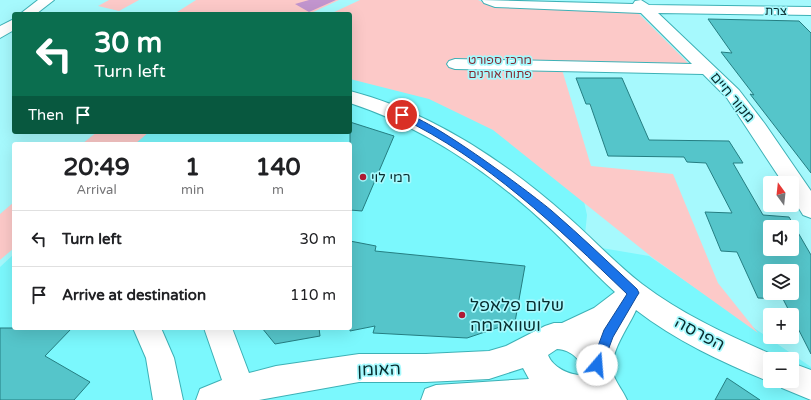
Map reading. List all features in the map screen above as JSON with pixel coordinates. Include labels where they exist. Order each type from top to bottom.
[{"type":"street","points":[[30,12],[47,0]]},
{"type":"street","name":"צרת","points":[[492,1],[640,4],[811,11]]},
{"type":"street","name":"מקור חיים","points":[[640,4],[733,94],[758,128],[811,209]]},
{"type":"street","points":[[0,33],[12,24]]},
{"type":"street","points":[[455,64],[708,69]]},
{"type":"street","name":"הפרסה","points":[[352,98],[374,104],[424,126],[484,164],[549,214],[633,293],[683,325],[763,365]]},
{"type":"street","points":[[565,398],[547,389],[539,380],[533,361],[534,352],[538,345],[603,317],[633,293]]},
{"type":"street","points":[[436,400],[528,394],[580,398],[589,394],[602,381],[608,334],[633,293]]},
{"type":"street","points":[[148,330],[160,358],[168,400]]},
{"type":"street","points":[[219,330],[240,390]]},
{"type":"street","points":[[555,338],[575,340],[584,346],[592,355],[602,381]]},
{"type":"street","name":"האומן","points":[[211,400],[220,395],[276,381],[359,368],[426,368],[489,364],[511,359],[555,338]]},
{"type":"street","points":[[799,381],[811,386]]},
{"type":"shaded area","points":[[309,0],[336,0],[309,12],[295,4]]},
{"type":"shaded area","points":[[352,77],[428,96],[495,129],[583,197],[587,215],[584,245],[649,256],[763,334],[763,344],[777,344],[789,352],[763,352],[763,388],[799,388],[799,359],[811,367],[811,400],[0,400],[0,267],[12,256],[12,330],[352,330],[352,142],[132,142],[142,134],[352,134]]},
{"type":"green space","points":[[109,0],[139,0],[119,11],[98,6]]},
{"type":"green space","points":[[196,0],[339,0],[313,12],[177,12]]},
{"type":"green space","name":"מרכז ספורט פתוח אורנים","points":[[360,0],[478,0],[491,6],[638,13],[690,65],[560,63],[591,166],[673,174],[718,283],[758,333],[653,258],[493,130],[429,99],[352,80],[352,12],[334,12]]},
{"type":"green space","points":[[94,134],[147,134],[137,142],[84,142]]},
{"type":"green space","points":[[12,204],[12,250],[0,260],[0,214]]},
{"type":"building","points":[[708,19],[799,21],[811,33],[811,173],[750,94],[754,95],[721,52],[732,53]]},
{"type":"building","points":[[576,78],[622,78],[649,140],[729,141],[743,163],[733,163],[763,215],[789,217],[791,220],[763,220],[763,256],[799,256],[799,234],[811,255],[811,354],[799,330],[799,308],[788,308],[784,300],[799,300],[799,264],[763,264],[763,298],[758,298],[737,252],[721,251],[705,212],[732,213],[706,163],[687,162],[684,157],[608,156],[590,104],[586,104]]},
{"type":"building","points":[[352,123],[394,136],[362,211],[352,210],[352,142],[350,142]]},
{"type":"building","points":[[352,241],[376,246],[375,251],[525,266],[515,322],[467,338],[373,333],[375,326],[350,331],[352,330]]},
{"type":"building","points":[[0,328],[12,328],[12,330],[70,330],[45,356],[90,382],[74,400],[0,400]]},
{"type":"building","points":[[264,330],[319,330],[320,336],[275,344]]},
{"type":"building","points":[[727,378],[760,400],[715,400]]},
{"type":"place","name":"רמי לוי","points":[[363,177]]},
{"type":"place","name":"שלום פלאפל ושווארמה","points":[[462,315]]},
{"type":"route","points":[[402,115],[452,142],[520,191],[549,214],[633,293],[608,334],[601,350],[597,365]]}]
